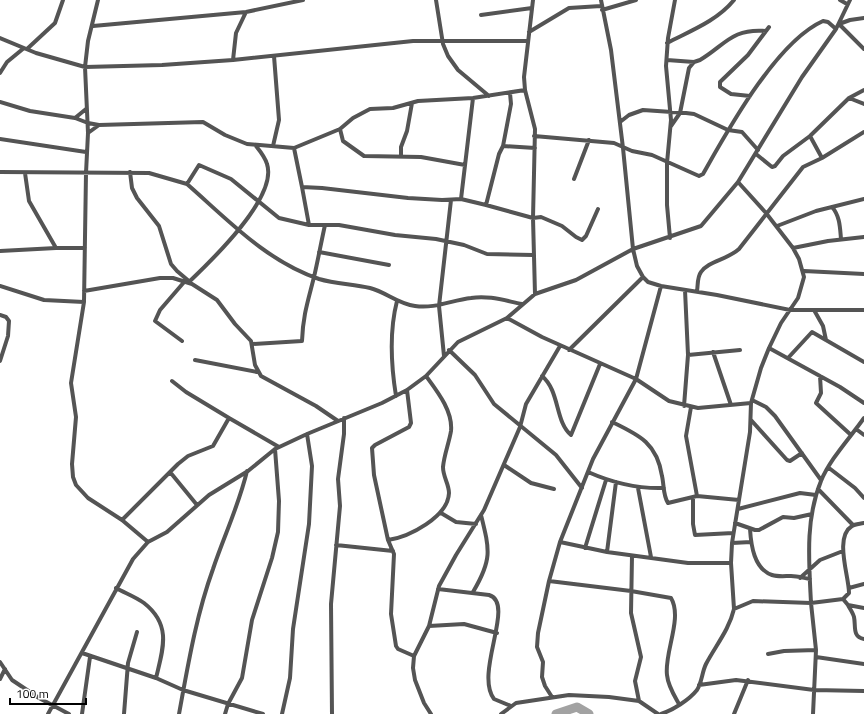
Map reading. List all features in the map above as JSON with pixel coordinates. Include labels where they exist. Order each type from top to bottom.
[{"type":"street","points":[[0,73],[7,62],[26,49],[56,22],[62,0]]},
{"type":"street","points":[[98,0],[93,26],[88,41],[85,67],[88,133],[86,152],[84,302],[71,383],[76,417],[72,464],[73,477],[76,485],[88,498],[122,520],[148,542]]},
{"type":"street","points":[[93,26],[246,12],[303,0]]},
{"type":"street","points":[[436,0],[444,40],[444,50],[452,63],[489,96]]},
{"type":"street","points":[[533,0],[524,70],[525,90],[534,123],[533,255],[535,294]]},
{"type":"street","points":[[601,0],[610,50],[624,148],[633,249],[637,266],[643,277],[648,282],[661,286],[697,291],[790,310],[864,310]]},
{"type":"street","points":[[529,32],[566,10],[602,8],[636,0]]},
{"type":"street","points":[[670,238],[667,162],[671,112],[666,60],[667,43],[675,0]]},
{"type":"street","points":[[667,43],[715,18],[724,12],[734,0]]},
{"type":"street","points":[[840,0],[847,4]]},
{"type":"street","points":[[48,714],[133,559],[148,542],[167,532],[209,495],[248,471],[277,448],[407,390],[426,376],[449,350],[477,331],[507,318],[535,294],[576,280],[633,249],[670,238],[702,226],[738,182],[802,77],[838,26],[850,0]]},
{"type":"street","points":[[480,15],[532,8]]},
{"type":"street","points":[[233,60],[236,34],[246,12]]},
{"type":"street","points":[[838,26],[850,20],[864,18]]},
{"type":"street","points":[[534,136],[614,143],[624,148],[652,155],[695,176],[702,174],[750,96],[786,50],[807,30],[823,21],[828,22],[838,26],[864,49]]},
{"type":"street","points":[[750,96],[728,93],[720,87],[720,82],[748,55],[769,27]]},
{"type":"street","points":[[670,126],[680,113],[689,68],[694,62],[708,55],[722,43],[736,35],[748,30],[766,31]]},
{"type":"street","points":[[0,38],[26,49],[85,67],[162,65],[233,60],[400,41],[528,41]]},
{"type":"street","points":[[273,146],[279,120],[274,56]]},
{"type":"street","points":[[666,60],[694,62]]},
{"type":"street","points":[[0,102],[30,111],[75,118],[99,125],[203,122],[239,141],[256,146],[294,148],[340,129],[353,118],[370,109],[393,108],[412,103],[473,98],[525,90]]},
{"type":"street","points":[[620,122],[629,115],[643,110],[694,114],[728,130],[742,132],[757,152],[773,167],[784,154],[810,136],[849,98],[864,90]]},
{"type":"street","points":[[486,205],[499,154],[504,146],[511,104],[510,93]]},
{"type":"street","points":[[461,199],[473,98]]},
{"type":"street","points":[[849,98],[864,104]]},
{"type":"street","points":[[401,156],[401,147],[407,131],[412,103]]},
{"type":"street","points":[[75,118],[86,109]]},
{"type":"street","points":[[88,133],[99,125]]},
{"type":"street","points":[[340,129],[343,141],[364,156],[421,157],[465,165]]},
{"type":"street","points":[[697,291],[700,273],[708,265],[733,255],[803,167],[822,158],[864,132]]},
{"type":"street","points":[[810,136],[822,158]]},
{"type":"street","points":[[0,138],[86,152]]},
{"type":"street","points":[[574,179],[590,140]]},
{"type":"street","points":[[182,341],[155,321],[160,310],[239,230],[259,203],[268,170],[266,161],[256,146]]},
{"type":"street","points":[[504,146],[535,148]]},
{"type":"street","points":[[294,148],[309,225]]},
{"type":"street","points":[[187,184],[197,166],[203,166],[231,179],[279,218],[309,225],[339,225],[395,235],[446,241],[464,245],[487,254],[533,255]]},
{"type":"street","points":[[0,172],[149,173],[187,184],[239,230],[273,257],[314,277],[334,283],[370,288],[397,301],[413,306],[440,306],[472,298],[485,297],[522,304]]},
{"type":"street","points":[[130,172],[132,188],[137,198],[159,226],[171,264],[189,282],[217,300],[253,344],[255,365],[258,372]]},
{"type":"street","points":[[25,173],[29,201],[56,248]]},
{"type":"street","points":[[661,714],[679,704],[696,690],[707,663],[724,637],[734,609],[731,563],[732,543],[751,420],[752,402],[770,348],[779,327],[798,298],[804,272],[793,248],[777,226],[738,182]]},
{"type":"street","points":[[302,187],[451,200],[461,199],[533,218],[541,217],[562,226],[582,240],[586,236],[598,209]]},
{"type":"street","points":[[777,226],[797,217],[864,199]]},
{"type":"street","points":[[444,357],[440,306],[451,200]]},
{"type":"street","points":[[838,206],[836,212],[840,239]]},
{"type":"street","points":[[832,207],[836,212]]},
{"type":"street","points":[[253,344],[301,342],[304,312],[314,277],[325,225]]},
{"type":"street","points":[[793,248],[840,239],[864,237]]},
{"type":"street","points":[[0,251],[85,248]]},
{"type":"street","points":[[319,252],[389,265]]},
{"type":"street","points":[[804,272],[864,274]]},
{"type":"street","points":[[569,350],[643,277]]},
{"type":"street","points":[[84,291],[160,278],[173,278],[189,282]]},
{"type":"street","points":[[0,286],[44,300],[84,302]]},
{"type":"street","points":[[552,697],[545,686],[542,677],[543,662],[538,647],[538,633],[549,581],[560,542],[588,472],[612,422],[636,379],[661,286]]},
{"type":"street","points":[[684,406],[688,355],[685,290]]},
{"type":"street","points":[[396,396],[392,366],[393,320],[397,301]]},
{"type":"street","points":[[814,310],[823,326],[826,340]]},
{"type":"street","points":[[0,315],[6,316],[9,322],[8,336],[0,361]]},
{"type":"street","points":[[507,318],[560,346],[636,379],[669,402],[691,407],[731,405],[752,402],[766,407],[821,480]]},
{"type":"street","points":[[788,358],[810,333],[826,340],[864,362]]},
{"type":"street","points":[[422,714],[430,712],[415,680],[413,668],[414,656],[429,626],[438,589],[456,555],[481,516],[520,427],[526,404],[560,346]]},
{"type":"street","points":[[770,348],[864,403]]},
{"type":"street","points":[[449,350],[475,375],[494,404],[562,461],[582,488]]},
{"type":"street","points":[[688,355],[740,350]]},
{"type":"street","points":[[713,352],[731,405]]},
{"type":"street","points":[[195,360],[258,372],[338,421]]},
{"type":"street","points":[[542,376],[552,389],[556,405],[571,435],[600,364]]},
{"type":"street","points":[[388,540],[418,529],[441,513],[445,508],[449,496],[444,467],[451,426],[442,400],[426,376]]},
{"type":"street","points":[[820,376],[821,394],[816,403],[851,435]]},
{"type":"street","points":[[172,381],[277,448]]},
{"type":"street","points":[[407,390],[411,423],[410,427],[372,448],[374,475],[388,540],[394,554],[391,614],[396,646],[398,649],[414,656]]},
{"type":"street","points":[[691,407],[686,436],[695,497],[693,524],[695,535],[733,533]]},
{"type":"street","points":[[122,520],[188,456],[213,446],[229,418]]},
{"type":"street","points":[[332,714],[331,604],[340,506],[338,478],[344,434],[344,418]]},
{"type":"street","points":[[813,714],[816,650],[811,603],[808,545],[812,514],[821,480],[864,418]]},
{"type":"street","points":[[751,420],[787,460],[790,461],[802,453]]},
{"type":"street","points":[[612,422],[636,433],[648,443],[661,467],[668,503],[695,497],[739,500]]},
{"type":"street","points":[[856,429],[864,435]]},
{"type":"street","points":[[282,714],[290,678],[293,630],[309,524],[312,466],[307,434]]},
{"type":"street","points":[[225,714],[228,704],[242,678],[252,620],[272,558],[278,532],[279,501],[277,448]]},
{"type":"street","points":[[504,464],[531,483],[554,489]]},
{"type":"street","points":[[829,468],[855,488],[864,498]]},
{"type":"street","points":[[179,714],[196,625],[212,570],[242,492],[248,471]]},
{"type":"street","points":[[170,472],[197,505]]},
{"type":"street","points":[[588,472],[606,480],[638,488],[664,488]]},
{"type":"street","points":[[585,548],[606,480]]},
{"type":"street","points":[[607,552],[616,482]]},
{"type":"street","points":[[638,488],[651,557]]},
{"type":"street","points":[[818,489],[853,525]]},
{"type":"street","points":[[738,509],[800,493],[816,495]]},
{"type":"street","points":[[441,513],[456,522],[476,524]]},
{"type":"street","points":[[735,523],[754,530],[762,529],[783,517],[794,518],[812,514]]},
{"type":"street","points":[[473,592],[486,567],[488,556],[481,516]]},
{"type":"street","points":[[734,609],[744,604],[758,601],[811,603],[843,599],[849,593],[843,551],[844,538],[853,525],[864,524]]},
{"type":"street","points":[[750,529],[751,542],[755,558],[767,573],[776,576],[810,579]]},
{"type":"street","points":[[560,542],[607,552],[688,563],[731,563]]},
{"type":"street","points":[[732,543],[751,542]]},
{"type":"street","points":[[336,545],[393,550]]},
{"type":"street","points":[[800,578],[820,560],[843,551]]},
{"type":"street","points":[[632,556],[631,613],[641,657],[635,681],[639,701]]},
{"type":"street","points":[[549,581],[669,597],[673,601],[675,615],[666,675],[668,683],[679,704]]},
{"type":"street","points":[[849,588],[864,584]]},
{"type":"street","points":[[116,588],[144,603],[162,625],[164,642],[156,678]]},
{"type":"street","points":[[438,589],[489,594],[494,597],[499,614],[490,659],[488,674],[489,689],[494,699],[511,706]]},
{"type":"street","points":[[843,599],[854,616],[856,634],[859,638],[864,639]]},
{"type":"street","points":[[848,605],[864,608]]},
{"type":"street","points":[[429,626],[464,624],[496,633]]},
{"type":"street","points":[[124,714],[128,663],[137,632]]},
{"type":"street","points":[[768,654],[784,651],[816,650]]},
{"type":"street","points":[[82,653],[128,670],[156,678],[183,690],[262,714]]},
{"type":"street","points":[[816,656],[864,664]]},
{"type":"street","points":[[82,714],[90,657]]},
{"type":"street","points":[[0,662],[12,680],[53,706],[69,714]]},
{"type":"street","points":[[0,679],[5,669]]},
{"type":"street","points":[[699,685],[725,680],[748,680],[814,690],[864,691]]},
{"type":"street","points":[[734,714],[748,680]]},
{"type":"street","points":[[501,714],[511,706],[552,697],[589,696],[639,701],[658,714]]},
{"type":"waterway","points":[[556,714],[577,707],[589,714]]}]
